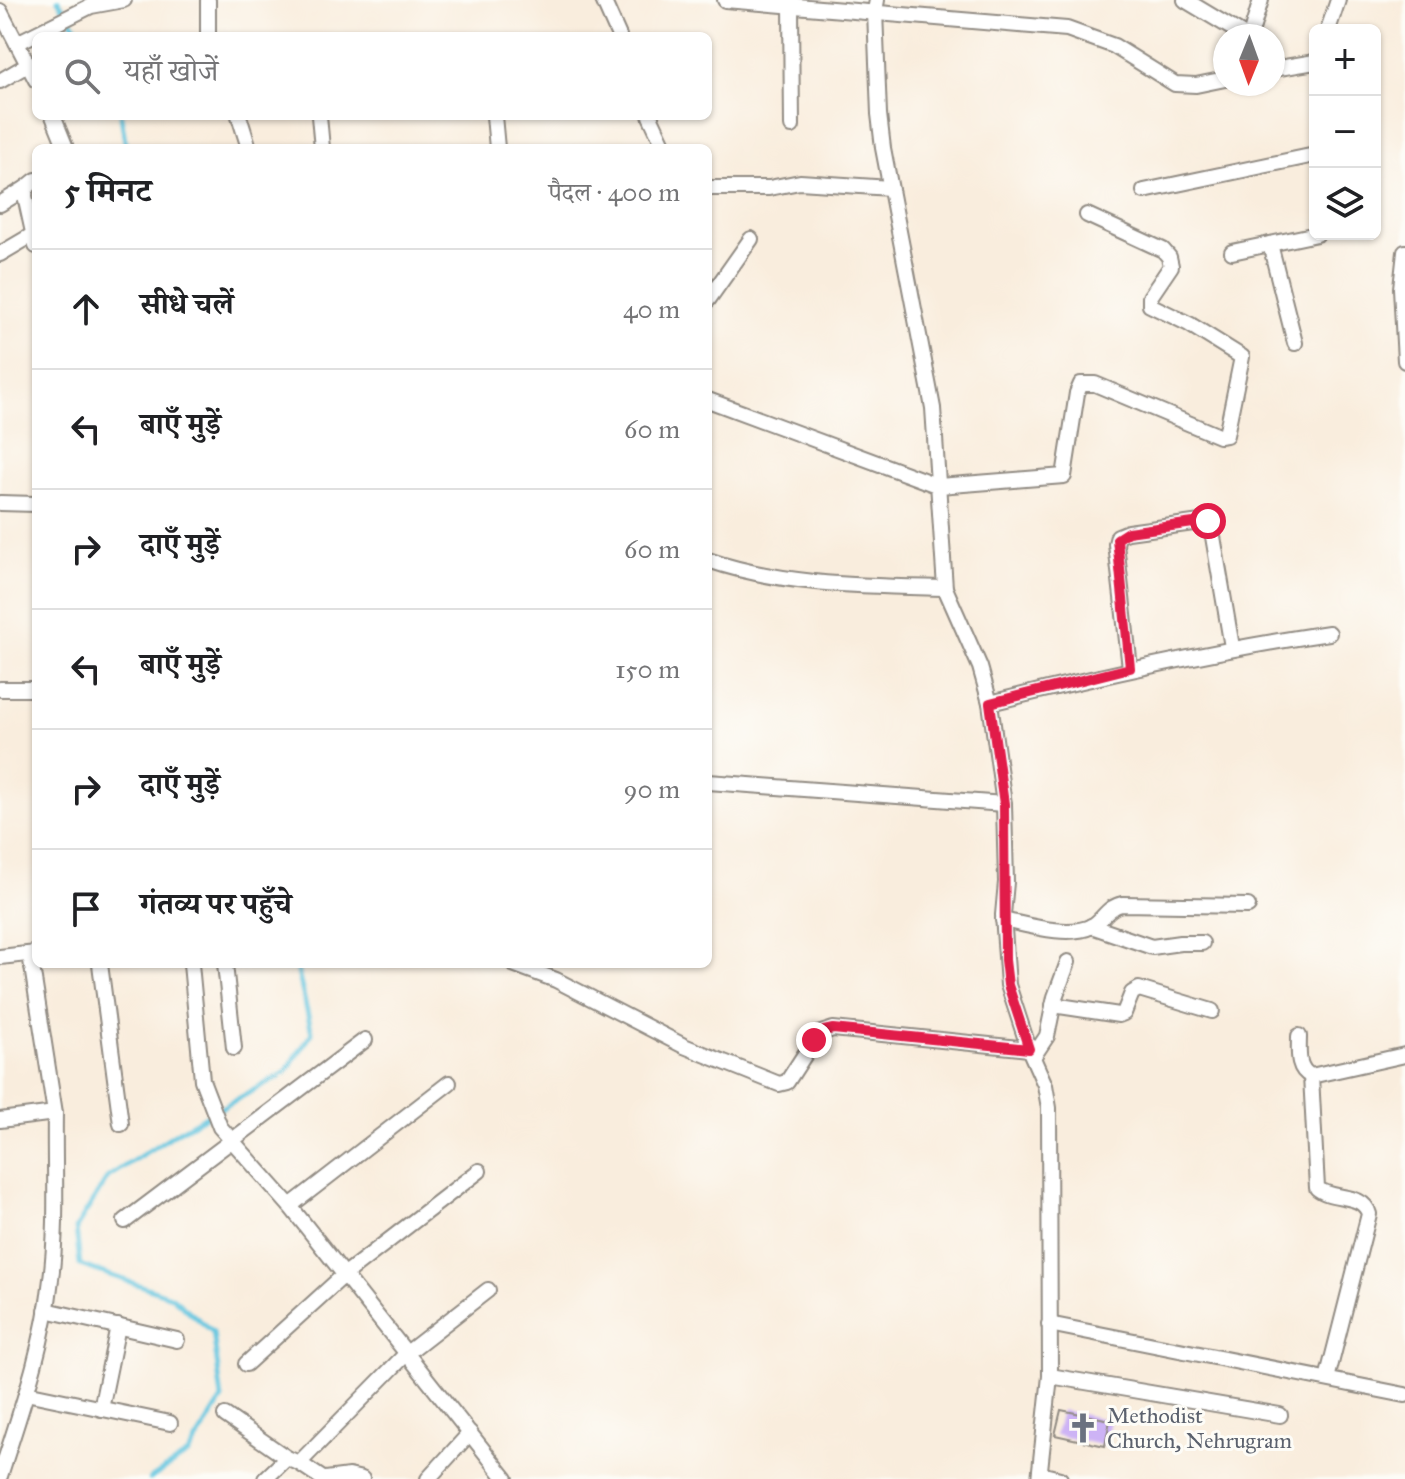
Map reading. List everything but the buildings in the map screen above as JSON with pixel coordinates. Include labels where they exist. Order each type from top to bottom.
[{"type":"street","points":[[37,32],[91,6],[124,0]]},
{"type":"street","points":[[208,0],[208,32]]},
{"type":"street","points":[[603,0],[617,32]]},
{"type":"street","points":[[725,0],[876,6],[1067,29],[1114,46],[1175,84],[1213,81]]},
{"type":"street","points":[[1185,0],[1226,24]]},
{"type":"street","points":[[1252,24],[1261,0]]},
{"type":"street","points":[[1330,24],[1338,0]]},
{"type":"street","points":[[791,5],[792,126]]},
{"type":"street","points":[[876,6],[879,114],[890,188],[933,408],[945,588],[980,667],[990,703],[1004,804],[1006,882],[1003,920],[1008,985],[1045,1085],[1049,1108],[1050,1376],[1040,1476],[1060,1479]]},
{"type":"street","points":[[0,11],[32,71]]},
{"type":"street","points":[[17,43],[32,35]]},
{"type":"street","points":[[1285,67],[1309,63]]},
{"type":"street","points":[[0,81],[29,64]]},
{"type":"street","points":[[55,120],[64,144]]},
{"type":"street","points":[[240,120],[248,144]]},
{"type":"street","points":[[319,120],[322,144]]},
{"type":"street","points":[[494,120],[497,144]]},
{"type":"street","points":[[652,120],[663,144]]},
{"type":"street","points":[[1144,191],[1309,156]]},
{"type":"street","points":[[712,188],[769,188],[800,182],[890,188]]},
{"type":"street","points":[[0,204],[31,184]]},
{"type":"street","points":[[31,184],[26,200],[32,227]]},
{"type":"street","points":[[712,401],[939,486],[1064,476],[1077,393],[1081,384],[1085,383],[1095,384],[1219,436],[1228,432],[1242,357],[1189,324],[1150,305],[1150,297],[1171,266],[1163,250],[1087,215]]},
{"type":"street","points":[[1232,252],[1309,236]]},
{"type":"street","points":[[712,294],[751,239]]},
{"type":"street","points":[[0,254],[32,241]]},
{"type":"street","points":[[1270,244],[1295,343]]},
{"type":"street","points":[[1405,255],[1401,288],[1405,361]]},
{"type":"street","points":[[0,503],[32,504]]},
{"type":"street","points":[[1130,668],[1116,544],[1118,536],[1128,532],[1208,521],[1232,647]]},
{"type":"street","points":[[712,561],[758,574],[875,587],[945,588]]},
{"type":"street","points":[[990,703],[1130,668],[1232,647],[1329,633]]},
{"type":"street","points":[[0,689],[32,689]]},
{"type":"street","points":[[712,782],[1004,804]]},
{"type":"street","points":[[1091,926],[1110,908],[1122,904],[1248,906]]},
{"type":"street","points":[[1003,920],[1054,931],[1091,926],[1152,947],[1202,943]]},
{"type":"street","points":[[0,957],[32,954]]},
{"type":"street","points":[[1031,1053],[1047,1036],[1053,1005],[1068,962]]},
{"type":"street","points":[[0,1476],[26,1393],[46,1310],[53,1261],[55,1113],[35,968]]},
{"type":"street","points":[[101,968],[121,1124]]},
{"type":"street","points":[[191,968],[202,1080],[220,1127],[290,1206],[506,1479]]},
{"type":"street","points":[[225,968],[234,1048]]},
{"type":"street","points":[[524,968],[556,980],[684,1046],[779,1084],[787,1082],[818,1034],[833,1029],[1031,1053]]},
{"type":"street","points":[[1053,1005],[1119,1015],[1124,1013],[1132,993],[1139,989],[1212,1011]]},
{"type":"street","points":[[1299,1036],[1300,1063],[1306,1074],[1311,1076],[1405,1055]]},
{"type":"street","points":[[125,1221],[365,1040]]},
{"type":"street","points":[[1311,1076],[1317,1188],[1324,1193],[1359,1201],[1367,1207],[1369,1214],[1327,1379]]},
{"type":"street","points":[[290,1206],[449,1083]]},
{"type":"street","points":[[0,1120],[55,1113]]},
{"type":"street","points":[[246,1364],[344,1275],[479,1171]]},
{"type":"street","points":[[265,1479],[293,1461],[407,1353],[488,1290]]},
{"type":"street","points":[[46,1310],[177,1340]]},
{"type":"street","points":[[1049,1324],[1405,1395]]},
{"type":"street","points":[[101,1409],[118,1326]]},
{"type":"street","points":[[1050,1376],[1280,1415]]},
{"type":"street","points":[[26,1393],[170,1423]]},
{"type":"street","points":[[225,1415],[324,1479],[349,1476],[362,1479]]},
{"type":"street","points":[[428,1479],[470,1433]]},
{"type":"waterway","points":[[58,0],[79,32]]},
{"type":"waterway","points":[[122,120],[125,144]]},
{"type":"waterway","points":[[150,1479],[188,1454],[222,1399],[213,1332],[171,1296],[80,1265],[76,1228],[108,1177],[179,1131],[285,1073],[312,1033],[297,968]]},
{"type":"place","name":"Methodist Church, Nehrugram","points":[[1083,1428]]},
{"type":"route","points":[[814,1040],[818,1034],[833,1029],[1029,1049],[1008,985],[1005,960],[1004,804],[990,703],[1130,668],[1116,544],[1118,536],[1208,521]]}]
